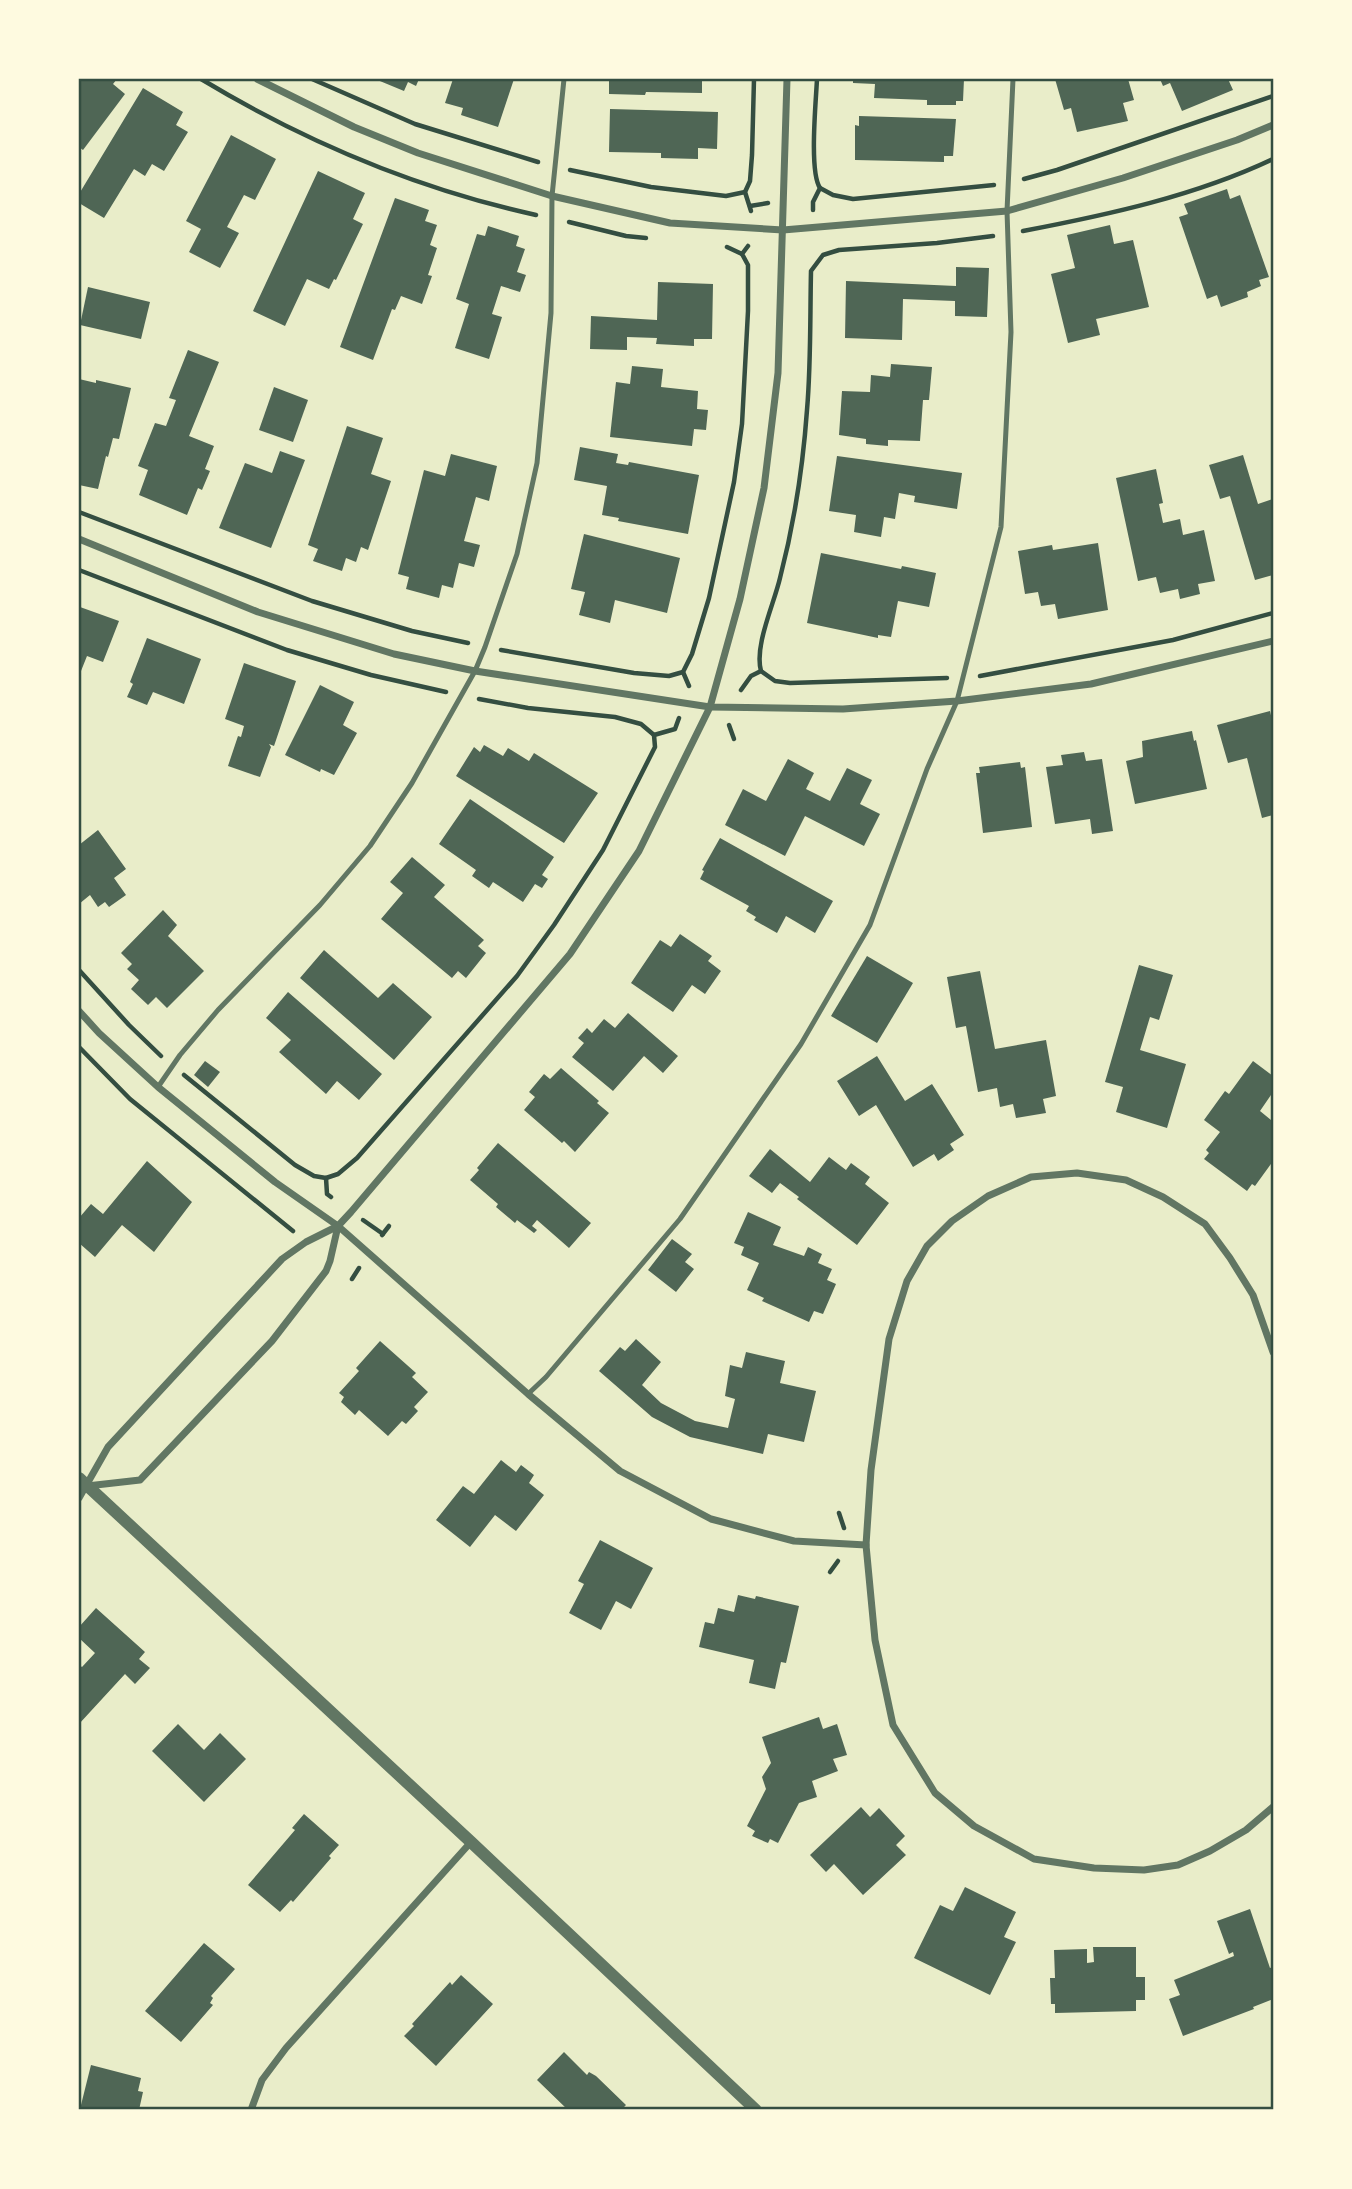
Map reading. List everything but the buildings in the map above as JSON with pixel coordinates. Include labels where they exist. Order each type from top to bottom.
[{"type":"street","points":[[257,79],[354,127],[418,153],[552,196],[670,223],[783,230],[1007,211],[1124,178],[1273,125]]},
{"type":"street","points":[[79,1498],[82,1482],[108,1447],[282,1259],[306,1242],[338,1226],[351,1212],[570,954],[639,851],[710,707],[740,599],[764,488],[778,373],[787,79]]},
{"type":"street","points":[[79,539],[258,612],[394,654],[475,671],[710,707],[843,709],[957,701],[1091,684],[1273,641]]},
{"type":"street","points":[[79,1011],[158,1087],[275,1182],[338,1226],[528,1394],[620,1471],[711,1519],[794,1541],[866,1545]]},
{"type":"street","points":[[1273,1352],[1253,1295],[1230,1258],[1205,1224],[1163,1197],[1126,1180],[1077,1173],[1031,1177],[988,1196],[952,1221],[927,1246],[907,1281],[889,1339],[871,1470],[866,1545],[875,1640],[893,1724],[935,1793],[975,1826],[1034,1859],[1094,1868],[1144,1870],[1178,1865],[1210,1851],[1246,1830],[1273,1807]]},
{"type":"street","points":[[82,1482],[140,1480],[272,1341],[326,1271],[331,1261],[338,1226]]},
{"type":"street","points":[[82,1482],[756,2110]]},
{"type":"street","points":[[251,2110],[262,2080],[286,2048],[471,1842]]},
{"type":"lane","points":[[158,1087],[218,1010],[320,905],[370,846],[412,783],[475,671],[485,647],[517,554],[537,463],[551,313],[552,196],[564,79]]},
{"type":"lane","points":[[528,1394],[546,1377],[680,1219],[801,1044],[870,925],[927,769],[957,701],[1001,527],[1011,332],[1007,211],[1013,79]]},
{"type":"path","points":[[312,79],[415,124],[556,167],[651,187],[726,196],[745,192]]},
{"type":"path","points":[[79,512],[312,601],[412,631],[485,647],[634,673],[669,676],[683,672],[692,654],[709,598],[734,482],[742,424],[748,265],[742,254],[751,241],[754,228],[745,192],[750,180],[752,155],[754,79]]},
{"type":"path","points":[[817,79],[816,182],[820,188],[833,195],[853,199],[1009,183],[1057,170],[1273,96]]},
{"type":"path","points":[[761,671],[760,649],[791,527],[804,437],[811,271],[823,255],[839,250],[937,243],[1008,234],[1135,206],[1210,184],[1273,159]]},
{"type":"path","points":[[820,188],[814,202],[813,228],[823,255]]},
{"type":"path","points":[[79,970],[129,1025],[173,1066],[295,1165],[314,1176],[326,1178],[338,1174],[357,1158],[517,976],[554,925],[603,850],[655,747],[654,735],[675,729],[689,683],[683,672]]},
{"type":"path","points":[[79,1047],[130,1099],[306,1242]]},
{"type":"path","points":[[326,1178],[327,1194],[383,1234]]}]
